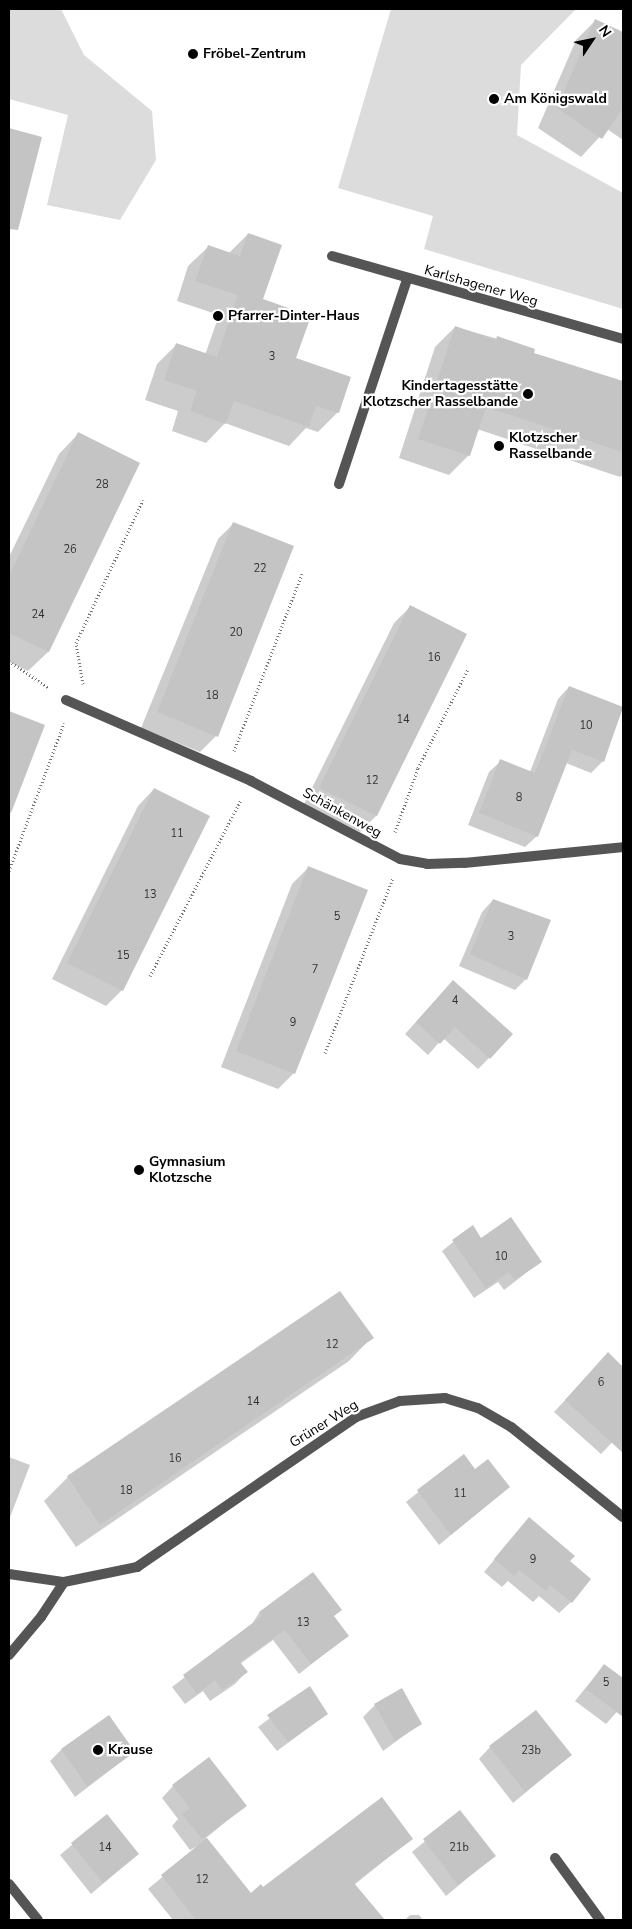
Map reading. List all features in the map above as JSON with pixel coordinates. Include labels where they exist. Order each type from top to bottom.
[{"type":"street","name":"Karlshagener Weg","points":[[332,256],[407,279],[623,339]]},
{"type":"street","points":[[339,484],[407,279]]},
{"type":"street","name":"Schänkenweg","points":[[69,701],[251,781],[321,816],[387,854],[400,859],[427,864],[464,864],[623,847]]},
{"type":"street","name":"Grüner Weg","points":[[9,1574],[64,1582],[137,1567],[356,1417],[400,1401],[444,1398],[478,1408],[511,1427],[623,1517]]},
{"type":"street","points":[[9,1655],[41,1616],[64,1582]]},
{"type":"street","points":[[555,1858],[600,1920]]},
{"type":"street","points":[[9,1884],[38,1920]]},
{"type":"path","points":[[87,709],[76,643],[143,500]]},
{"type":"path","points":[[227,770],[302,574]]},
{"type":"path","points":[[9,661],[69,701],[9,871]]},
{"type":"path","points":[[387,854],[418,768],[468,669]]},
{"type":"path","points":[[150,976],[251,781]]},
{"type":"path","points":[[325,1053],[400,859]]},
{"type":"shaded area","points":[[9,9],[61,9],[84,55],[152,111],[156,160],[120,220],[47,205],[68,115],[9,99]]},
{"type":"shaded area","name":"Am Königswald","points":[[391,9],[576,9],[521,65],[517,135],[623,193],[623,309],[424,249],[433,216],[338,188]]},
{"type":"building","points":[[595,19],[623,32],[623,108],[602,139],[557,108]]},
{"type":"building","points":[[9,128],[42,137],[18,230],[9,229]]},
{"type":"building","points":[[248,233],[282,245],[263,299],[311,316],[296,358],[351,377],[339,413],[316,406],[309,427],[234,401],[226,424],[190,411],[197,391],[164,380],[176,343],[217,357],[238,295],[195,281],[208,245],[240,256]]},
{"type":"building","name":"Kindertagesstätte Klotzscher Rasselbande","points":[[455,326],[496,340],[497,336],[535,349],[534,353],[623,381],[623,452],[486,407],[470,456],[418,439]]},
{"type":"building","points":[[78,432],[140,463],[49,652],[9,633],[9,576]]},
{"type":"building","points":[[233,522],[294,546],[218,737],[157,712]]},
{"type":"building","points":[[410,605],[467,634],[377,816],[319,788]]},
{"type":"building","points":[[569,686],[623,707],[604,762],[572,750],[538,837],[479,813],[500,759],[535,773]]},
{"type":"building","points":[[9,711],[45,725],[11,813],[9,812]]},
{"type":"building","points":[[154,788],[210,816],[123,991],[67,963]]},
{"type":"building","points":[[308,866],[368,890],[295,1074],[236,1051]]},
{"type":"building","points":[[493,899],[551,920],[527,980],[470,954]]},
{"type":"building","points":[[453,980],[513,1034],[490,1059],[455,1027],[440,1044],[416,1022]]},
{"type":"building","points":[[511,1217],[542,1262],[515,1280],[509,1272],[486,1288],[452,1240],[473,1225],[481,1238]]},
{"type":"building","points":[[340,1291],[374,1338],[100,1525],[67,1476]]},
{"type":"building","points":[[608,1352],[623,1367],[623,1453],[565,1400]]},
{"type":"building","points":[[464,1454],[475,1469],[488,1459],[510,1487],[451,1535],[417,1490]]},
{"type":"building","points":[[529,1517],[575,1556],[570,1561],[591,1579],[572,1603],[550,1585],[546,1591],[519,1570],[514,1576],[494,1559]]},
{"type":"building","points":[[313,1572],[342,1610],[334,1616],[349,1636],[311,1664],[285,1630],[240,1662],[248,1672],[222,1690],[215,1680],[197,1694],[183,1675],[262,1616],[259,1612]]},
{"type":"building","points":[[604,1664],[623,1678],[623,1717],[586,1689]]},
{"type":"building","points":[[310,1686],[328,1714],[288,1742],[267,1715]]},
{"type":"building","points":[[402,1688],[422,1724],[395,1741],[374,1704]]},
{"type":"building","points":[[536,1710],[572,1755],[525,1792],[489,1746]]},
{"type":"building","name":"Krause","points":[[109,1715],[135,1752],[87,1786],[61,1749]]},
{"type":"building","points":[[209,1757],[247,1806],[202,1839],[182,1814],[190,1808],[172,1785]]},
{"type":"building","points":[[382,1797],[413,1839],[354,1883],[385,1920],[196,1920],[161,1875],[207,1838],[251,1893],[261,1884],[263,1887]]},
{"type":"building","points":[[460,1810],[496,1856],[458,1885],[423,1839]]},
{"type":"building","points":[[107,1814],[139,1854],[103,1883],[71,1843]]},
{"type":"place","name":"Fröbel-Zentrum","points":[[193,54]]},
{"type":"place","name":"Am Königswald","points":[[494,99]]},
{"type":"place","name":"Pfarrer-Dinter-Haus","points":[[218,316]]},
{"type":"place","name":"Kindertagesstätte Klotzscher Rasselbande","points":[[528,394]]},
{"type":"place","name":"Klotzscher Rasselbande","points":[[499,446]]},
{"type":"place","name":"Gymnasium Klotzsche","points":[[139,1170]]},
{"type":"place","name":"Krause","points":[[98,1750]]}]
